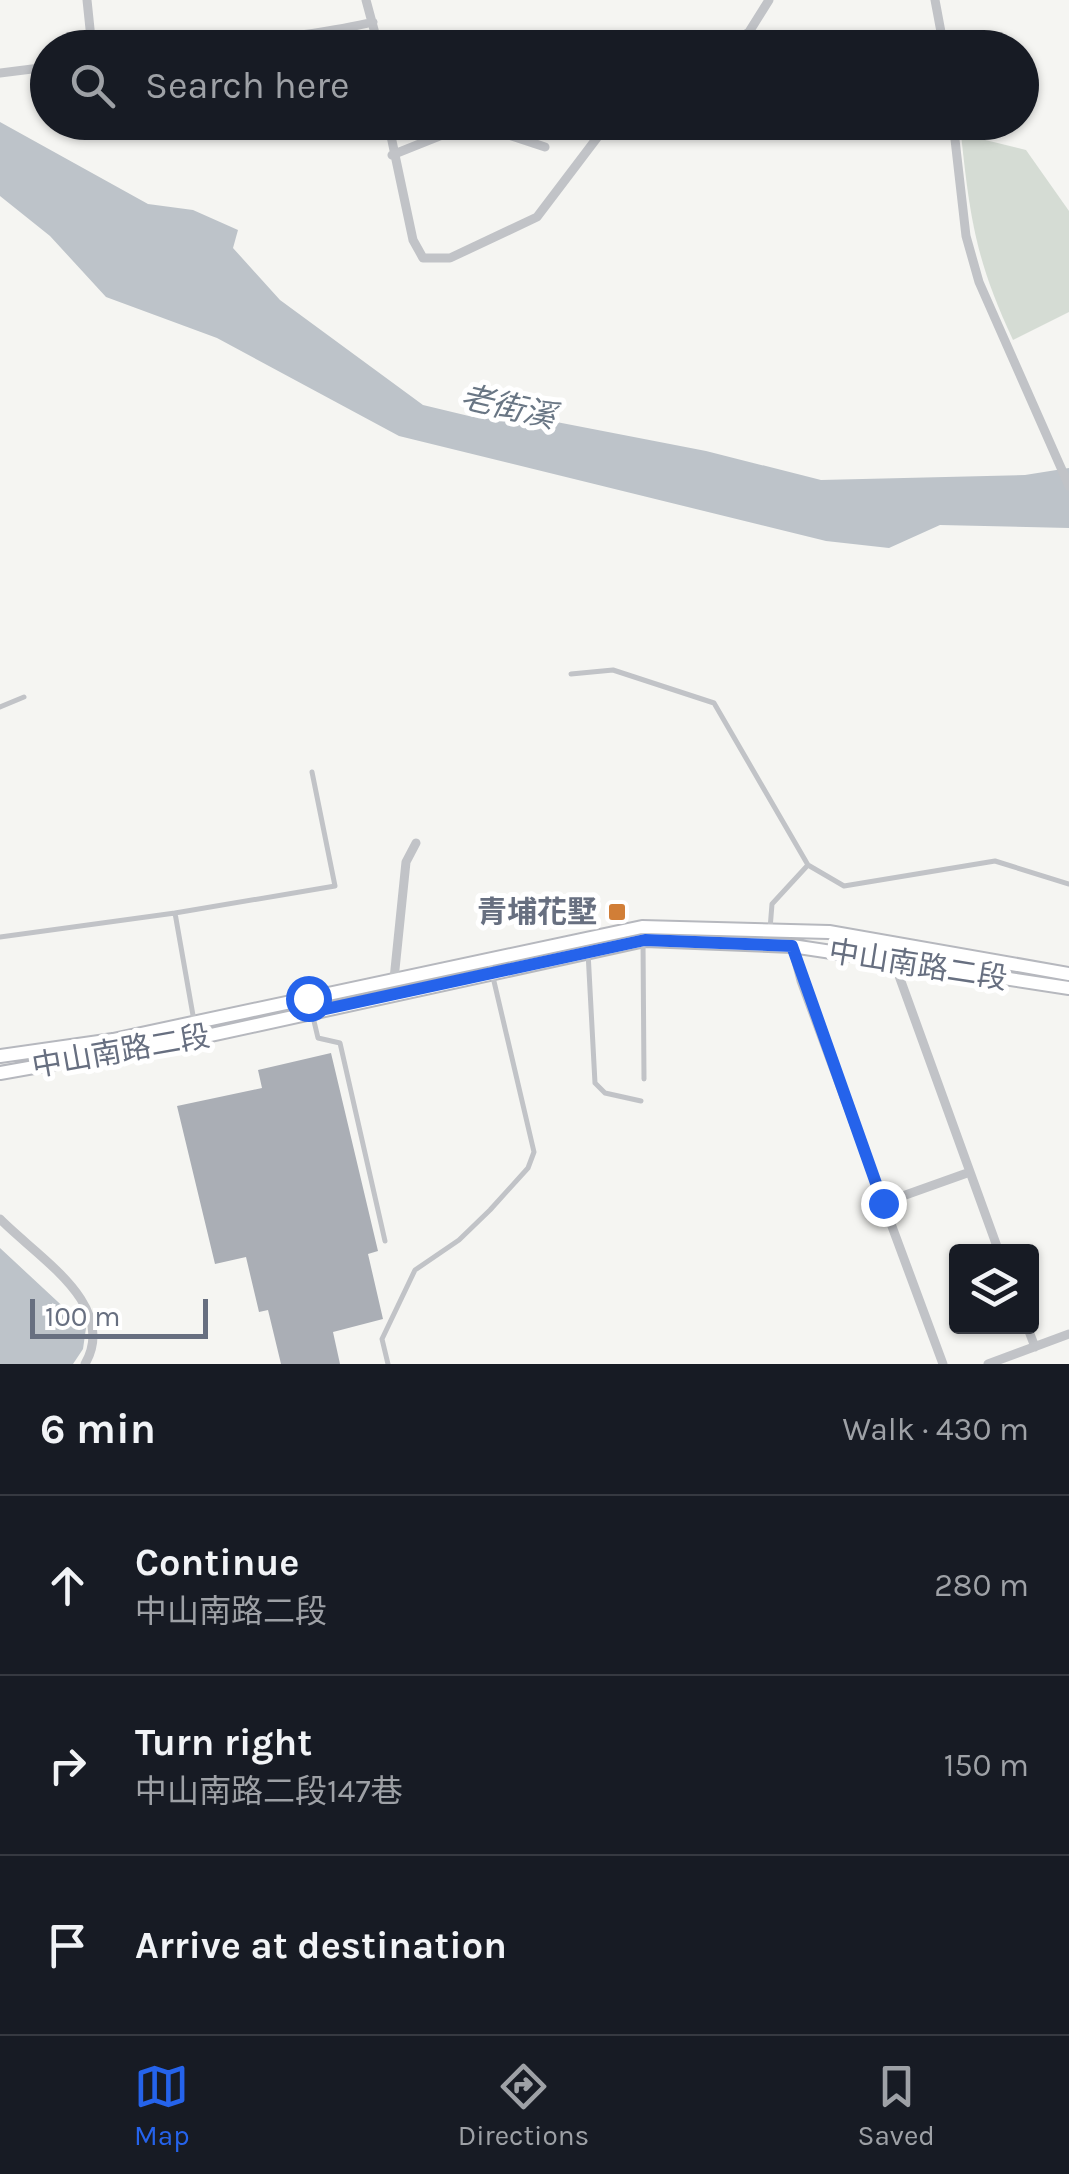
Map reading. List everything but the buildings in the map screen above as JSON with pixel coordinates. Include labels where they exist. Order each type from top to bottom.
[{"type":"main road","name":"中山南路二段","points":[[0,1056],[310,1005],[642,934],[770,929],[828,932],[1069,974]]},
{"type":"main road","name":"中山南路二段","points":[[0,1073],[198,1038],[394,980],[588,949],[642,934],[792,946],[1069,988]]},
{"type":"street","points":[[86,0],[90,30]]},
{"type":"street","points":[[366,0],[375,30]]},
{"type":"street","points":[[750,30],[769,0]]},
{"type":"street","points":[[935,0],[941,30]]},
{"type":"street","points":[[341,30],[373,22]]},
{"type":"street","points":[[0,73],[30,69]]},
{"type":"street","points":[[390,140],[423,258],[450,258],[537,217],[596,140]]},
{"type":"street","points":[[392,155],[430,140]]},
{"type":"street","points":[[523,140],[544,147]]},
{"type":"street","points":[[955,140],[966,236],[978,282],[1069,486]]},
{"type":"street","points":[[394,980],[406,862],[416,843]]},
{"type":"street","points":[[792,946],[942,1364]]},
{"type":"street","points":[[894,962],[996,1244]]},
{"type":"street","points":[[883,1203],[970,1172]]},
{"type":"street","points":[[0,1219],[84,1302],[97,1328],[95,1347],[85,1364]]},
{"type":"street","points":[[1030,1334],[1035,1347]]},
{"type":"street","points":[[988,1364],[1069,1334]]},
{"type":"lane","points":[[571,674],[613,670],[714,703],[808,865],[844,886],[995,861],[1069,884]]},
{"type":"lane","points":[[0,707],[24,697]]},
{"type":"lane","points":[[0,938],[334,886],[312,772]]},
{"type":"lane","points":[[770,929],[772,904],[808,865]]},
{"type":"lane","points":[[175,913],[194,1024]]},
{"type":"lane","points":[[642,934],[644,1079]]},
{"type":"lane","points":[[588,949],[595,1083],[605,1093],[641,1101]]},
{"type":"lane","points":[[388,1364],[382,1339],[415,1270],[458,1240],[490,1210],[528,1168],[534,1152],[490,964]]},
{"type":"lane","points":[[310,1005],[318,1038],[340,1043],[385,1241]]},
{"type":"shaded area","points":[[0,122],[148,204],[193,210],[238,230],[233,248],[280,300],[423,405],[473,417],[541,419],[706,451],[821,480],[1025,475],[1069,468],[1069,528],[940,525],[889,548],[826,541],[399,436],[217,338],[106,297],[50,236],[0,196]]},
{"type":"shaded area","points":[[962,140],[985,140],[1026,150],[1069,211],[1069,312],[1013,340],[976,239]]},
{"type":"shaded area","points":[[0,1248],[86,1328],[83,1349],[73,1364],[0,1364]]},
{"type":"place","name":"青埔花墅","points":[[617,912]]},
{"type":"route","points":[[308,998],[312,1012],[588,949],[645,940],[674,938],[792,946],[801,981],[883,1203]]},
{"type":"water label","name":"老街溪","points":[[508,407]]}]
